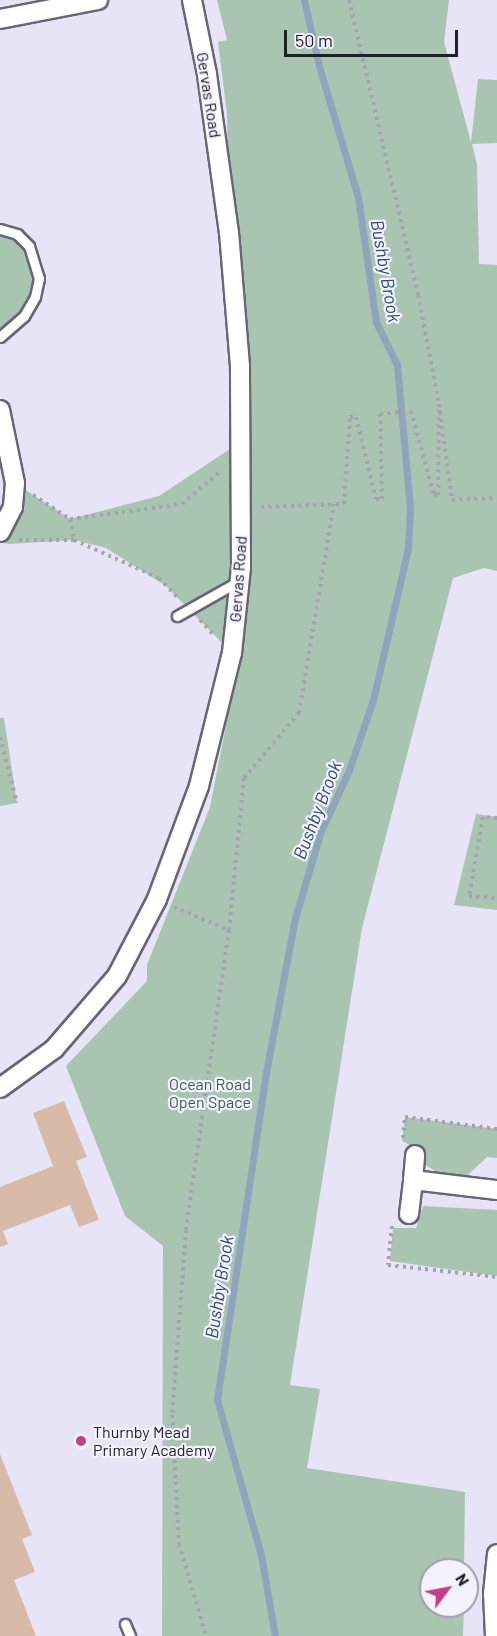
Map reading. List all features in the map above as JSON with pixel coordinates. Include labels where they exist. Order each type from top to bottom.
[{"type":"street","points":[[0,19],[98,0]]},
{"type":"street","name":"Gervas Road","points":[[0,1088],[54,1049],[98,1003],[117,976],[157,898],[200,786],[232,653],[239,582],[242,452],[229,233],[207,74],[192,0]]},
{"type":"street","points":[[0,410],[15,483],[13,507],[5,536]]},
{"type":"street","points":[[410,1214],[415,1155]]},
{"type":"street","points":[[413,1180],[497,1190]]},
{"type":"street","points":[[495,1636],[497,1554]]},
{"type":"lane","points":[[0,229],[17,234],[30,246],[39,278],[35,297],[24,316],[0,337]]},
{"type":"lane","points":[[177,616],[239,582]]},
{"type":"lane","points":[[125,1624],[130,1636]]},
{"type":"path","points":[[349,0],[418,295],[439,404],[452,500],[497,498]]},
{"type":"path","points":[[255,507],[344,504],[350,417],[356,417],[376,499],[382,499],[380,414],[411,411],[434,495],[438,495],[439,404]]},
{"type":"path","points":[[15,483],[70,519],[182,504],[242,452]]},
{"type":"path","points":[[206,1636],[179,1544],[172,1415],[186,1230],[229,930],[244,778],[299,713],[334,504]]},
{"type":"path","points":[[70,519],[74,540]]},
{"type":"path","points":[[5,536],[74,540],[159,578],[232,653]]},
{"type":"path","points":[[0,737],[17,803]]},
{"type":"path","points":[[497,818],[483,817],[469,896],[497,898]]},
{"type":"path","points":[[157,898],[229,930]]},
{"type":"green space","name":"Ocean Road Open Space","points":[[217,0],[449,0],[444,42],[471,142],[478,79],[497,80],[497,143],[472,144],[477,164],[479,264],[497,265],[497,571],[484,568],[453,578],[362,928],[290,1385],[320,1389],[307,1468],[465,1492],[464,1558],[419,1558],[419,1618],[464,1618],[463,1636],[162,1636],[163,1246],[125,1216],[66,1066],[147,981],[147,965],[210,807],[240,654],[232,653],[166,586],[106,548],[74,540],[9,544],[0,542],[0,532],[18,485],[70,519],[159,496],[230,449],[227,114],[218,42],[227,40]]},
{"type":"green space","points":[[0,229],[17,234],[37,261],[35,297],[0,337]]},
{"type":"green space","points":[[0,718],[4,718],[17,803],[0,806]]},
{"type":"green space","points":[[476,814],[497,817],[497,910],[454,905]]},
{"type":"green space","points":[[405,1117],[497,1129],[497,1158],[487,1157],[457,1185],[421,1162],[416,1148],[402,1141]]},
{"type":"green space","points":[[423,1206],[497,1210],[497,1276],[390,1261],[393,1228],[416,1228]]},
{"type":"building","points":[[64,1101],[87,1157],[76,1161],[99,1220],[79,1227],[70,1205],[3,1231],[8,1244],[0,1247],[0,1187],[53,1166],[33,1113]]},
{"type":"building","points":[[0,1454],[32,1535],[22,1539],[35,1572],[14,1580],[36,1636],[0,1636]]},
{"type":"waterway","name":"Bushby Brook","points":[[275,1636],[261,1555],[217,1400],[265,1078],[295,918],[321,831],[349,770],[373,700],[408,548],[410,508],[397,365],[376,322],[358,197],[319,66],[304,0]]},
{"type":"place","name":"Thurnby Mead Primary Academy","points":[[81,1441]]}]
